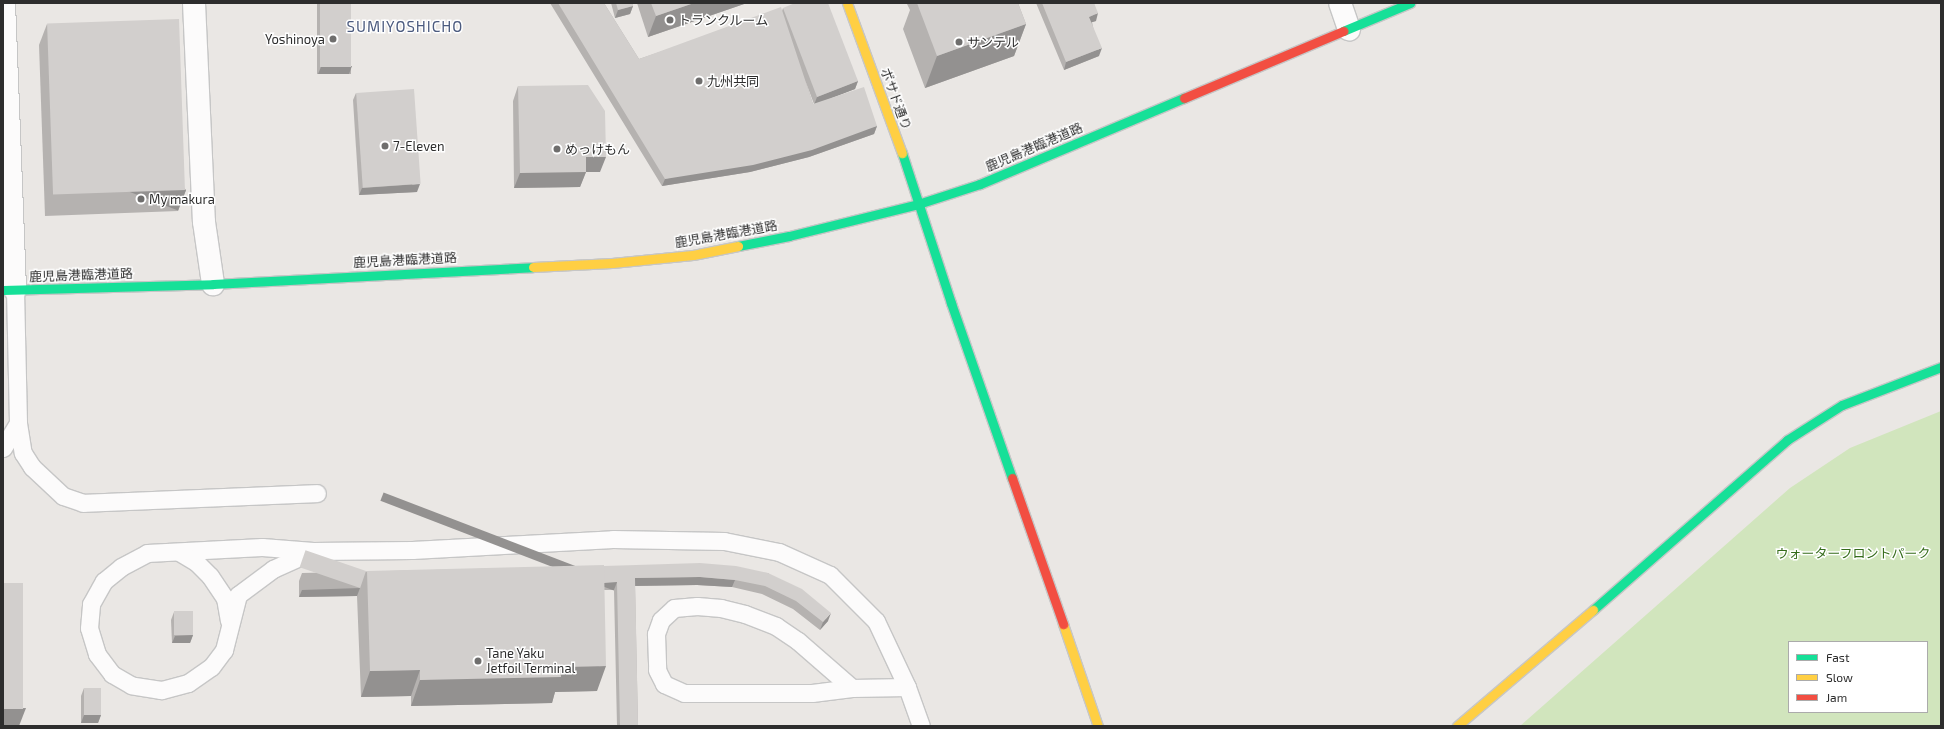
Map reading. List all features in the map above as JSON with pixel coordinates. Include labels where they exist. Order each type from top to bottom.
[{"type":"street","points":[[4,3],[9,290]]},
{"type":"street","points":[[194,3],[204,222],[213,284]]},
{"type":"street","name":"ボサド通り","points":[[846,3],[898,142],[1098,726]]},
{"type":"street","points":[[1340,3],[1349,29]]},
{"type":"street","name":"鹿児島港臨港道路","points":[[9,290],[213,284],[612,263],[693,254],[788,236],[918,204],[980,184],[1410,3]]},
{"type":"street","points":[[1457,726],[1551,647],[1787,440],[1842,406],[1906,379],[1941,367]]},
{"type":"lane","points":[[9,290],[18,423],[23,453],[32,467],[63,496],[83,503],[317,493]]},
{"type":"lane","points":[[3,448],[18,423]]},
{"type":"lane","points":[[313,551],[273,569],[238,595],[224,650],[211,667],[188,683],[161,690],[131,685],[112,674],[97,654],[89,628],[91,604],[104,582],[121,567],[147,553],[262,547],[313,551],[412,550],[606,539],[681,539],[724,541],[779,552],[830,575],[876,621],[907,687],[921,726]]},
{"type":"lane","points":[[179,552],[197,563],[225,598],[230,624]]},
{"type":"lane","points":[[852,688],[798,641],[776,626],[745,614],[720,608],[697,606],[674,608],[661,620],[656,634],[657,670],[664,684],[684,693],[812,693],[852,688],[907,687]]},
{"type":"green space","name":"ウォーターフロントパーク","points":[[1941,411],[1941,726],[1520,726],[1790,488],[1850,448]]},
{"type":"building","name":"Yoshinoya","points":[[320,3],[351,3],[351,67],[320,67]]},
{"type":"building","name":"九州共同","points":[[558,3],[604,3],[639,59],[781,7],[813,104],[864,87],[877,126],[812,150],[753,165],[665,179]]},
{"type":"building","points":[[616,3],[632,3],[633,6],[618,10]]},
{"type":"building","points":[[651,3],[694,3],[656,16]]},
{"type":"building","points":[[795,3],[828,3],[858,81],[817,97],[783,8]]},
{"type":"building","points":[[917,3],[1018,3],[1026,24],[937,56]]},
{"type":"building","points":[[1042,3],[1094,3],[1098,13],[1089,17],[1102,48],[1066,62]]},
{"type":"building","points":[[179,19],[185,190],[53,195],[47,24]]},
{"type":"building","name":"めっけもん","points":[[588,85],[605,111],[606,157],[586,157],[586,172],[520,173],[518,86]]},
{"type":"building","name":"7-Eleven","points":[[414,89],[421,184],[363,188],[356,93]]},
{"type":"building","points":[[305,550],[366,571],[360,588],[300,567]]},
{"type":"building","points":[[700,563],[736,566],[768,573],[802,589],[831,613],[823,622],[796,601],[765,586],[735,580],[700,577],[635,578],[638,726],[620,726],[617,582],[604,583],[604,566]]},
{"type":"building","name":"Tane Yaku Jetfoil Terminal","points":[[604,565],[606,666],[560,667],[561,677],[420,680],[420,670],[370,671],[367,571]]},
{"type":"building","points":[[3,583],[23,583],[23,709],[3,709]]},
{"type":"building","points":[[174,611],[193,611],[193,635],[174,635]]},
{"type":"building","points":[[84,688],[101,688],[101,715],[84,715]]},
{"type":"traffic: fast","points":[[1343,31],[1410,3]]},
{"type":"traffic: fast","points":[[738,246],[789,236],[918,204],[980,184],[1184,98]]},
{"type":"traffic: fast","points":[[902,153],[951,303],[1012,478]]},
{"type":"traffic: fast","points":[[3,290],[213,284],[533,267]]},
{"type":"traffic: fast","points":[[1593,610],[1787,440],[1842,405],[1941,367]]},
{"type":"traffic: slow","points":[[847,3],[902,153]]},
{"type":"traffic: slow","points":[[533,267],[612,263],[693,255],[738,246]]},
{"type":"traffic: slow","points":[[1457,726],[1593,610]]},
{"type":"traffic: slow","points":[[1063,624],[1098,726]]},
{"type":"traffic: jam","points":[[1184,98],[1343,31]]},
{"type":"traffic: jam","points":[[1012,478],[1063,624]]},
{"type":"place","name":"トランクルーム","points":[[670,20]]},
{"type":"place","name":"Yoshinoya","points":[[333,39]]},
{"type":"place","name":"サンテル","points":[[959,42]]},
{"type":"place","name":"九州共同","points":[[699,81]]},
{"type":"place","name":"7-Eleven","points":[[385,146]]},
{"type":"place","name":"めっけもん","points":[[557,149]]},
{"type":"place","name":"My makura","points":[[141,199]]},
{"type":"place","name":"Tane Yaku Jetfoil Terminal","points":[[478,661]]},
{"type":"district","name":"SUMIYOSHICHO","points":[[405,27]]}]
